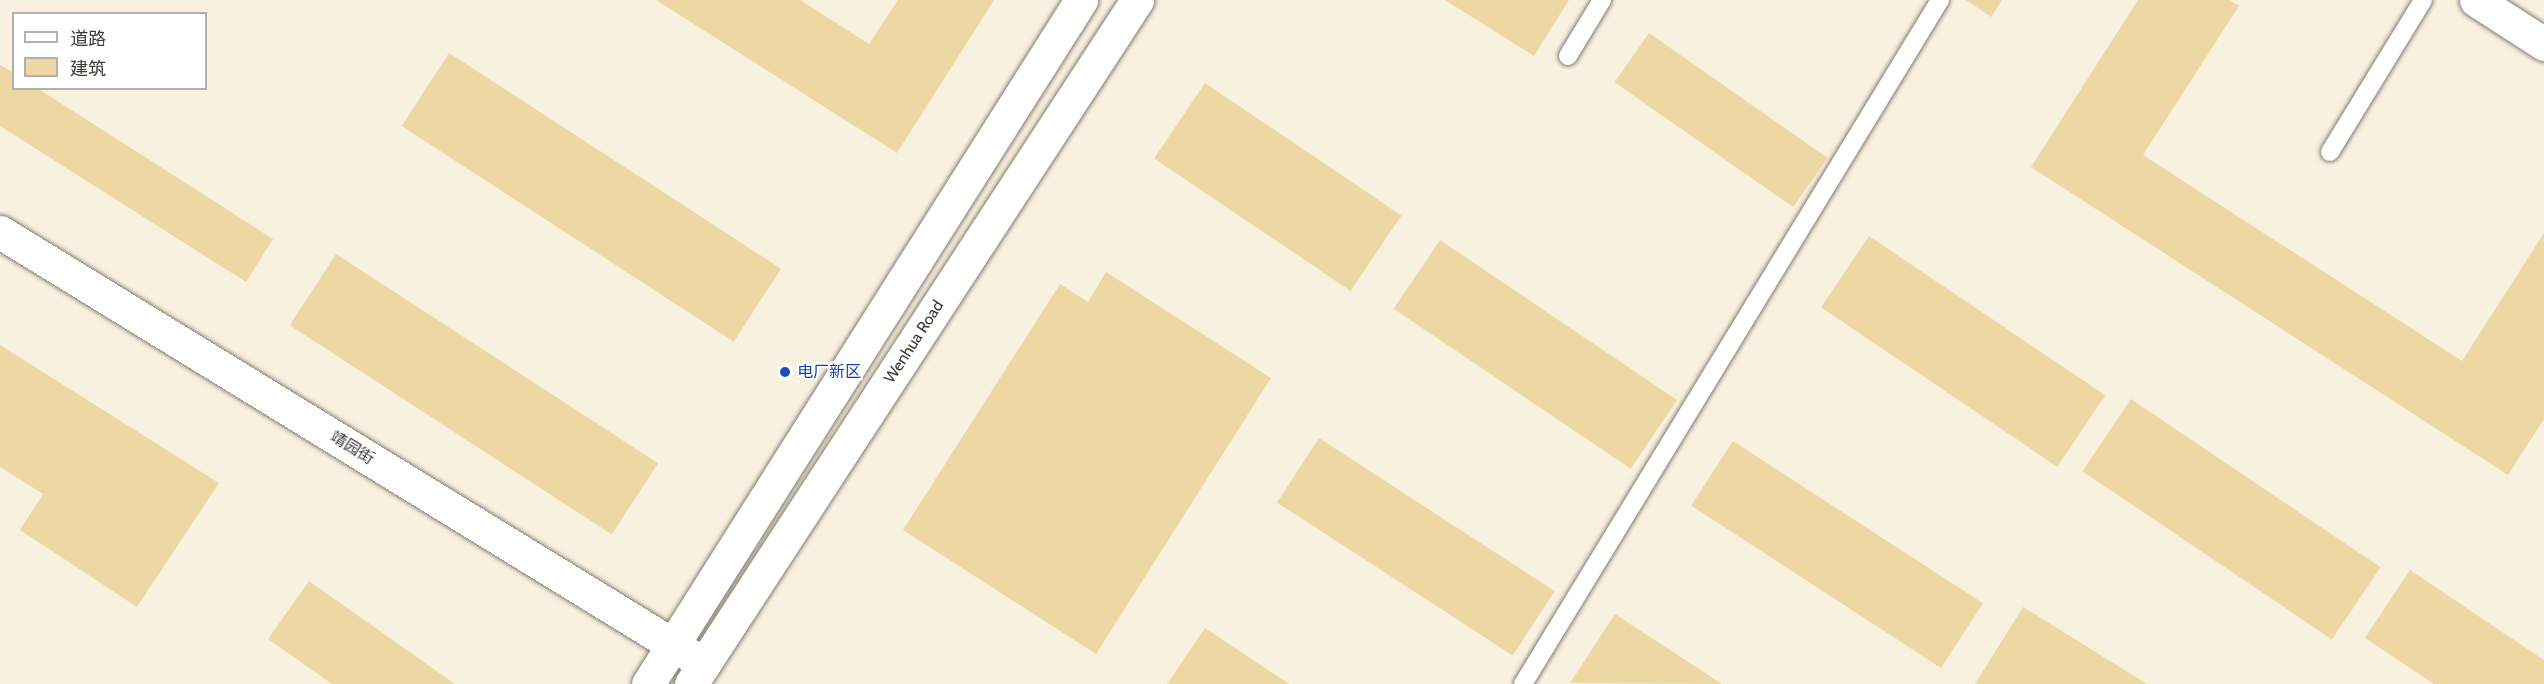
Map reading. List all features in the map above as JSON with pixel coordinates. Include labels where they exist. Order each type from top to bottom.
[{"type":"main road","points":[[648,684],[1081,0]]},
{"type":"main road","name":"Wenhua Road","points":[[698,674],[1137,0]]},
{"type":"main road","points":[[2475,0],[2544,44]]},
{"type":"main road","name":"靖园街","points":[[0,232],[673,645],[698,674]]},
{"type":"lane","points":[[1568,56],[1602,0]]},
{"type":"lane","points":[[1523,684],[1940,0]]},
{"type":"lane","points":[[2330,152],[2423,0]]},
{"type":"building","points":[[656,0],[800,0],[869,44],[898,0],[994,0],[897,153]]},
{"type":"building","points":[[1445,0],[1569,0],[1534,56]]},
{"type":"building","points":[[1966,0],[2002,0],[1991,17]]},
{"type":"building","points":[[2138,0],[2230,0],[2239,6],[2143,155],[2462,361],[2544,233],[2544,419],[2508,475],[2031,167]]},
{"type":"building","points":[[1649,33],[1828,158],[1793,207],[1615,82]]},
{"type":"building","points":[[449,53],[781,269],[734,342],[402,126]]},
{"type":"building","points":[[0,65],[12,72],[12,90],[40,90],[273,239],[246,282],[0,126]]},
{"type":"building","points":[[1205,83],[1401,216],[1351,291],[1154,158]]},
{"type":"building","points":[[1869,236],[2105,395],[2057,467],[1821,307]]},
{"type":"building","points":[[1440,240],[1677,400],[1631,469],[1394,309]]},
{"type":"building","points":[[336,254],[658,463],[612,534],[290,325]]},
{"type":"building","points":[[1106,272],[1271,378],[1096,654],[903,530],[1060,284],[1088,302]]},
{"type":"building","points":[[0,345],[219,483],[137,607],[20,530],[43,494],[0,467]]},
{"type":"building","points":[[2131,399],[2381,567],[2332,639],[2082,471]]},
{"type":"building","points":[[1319,438],[1555,591],[1513,656],[1277,503]]},
{"type":"building","points":[[1733,441],[1983,603],[1941,668],[1691,506]]},
{"type":"building","points":[[2410,570],[2544,660],[2544,684],[2434,684],[2365,638]]},
{"type":"building","points":[[309,581],[455,684],[332,684],[268,639]]},
{"type":"building","points":[[2023,607],[2147,684],[1975,684]]},
{"type":"building","points":[[1615,614],[1722,684],[1570,683]]},
{"type":"building","points":[[1205,628],[1289,684],[1167,684]]},
{"type":"place","name":"电厂新区","points":[[785,372]]}]
